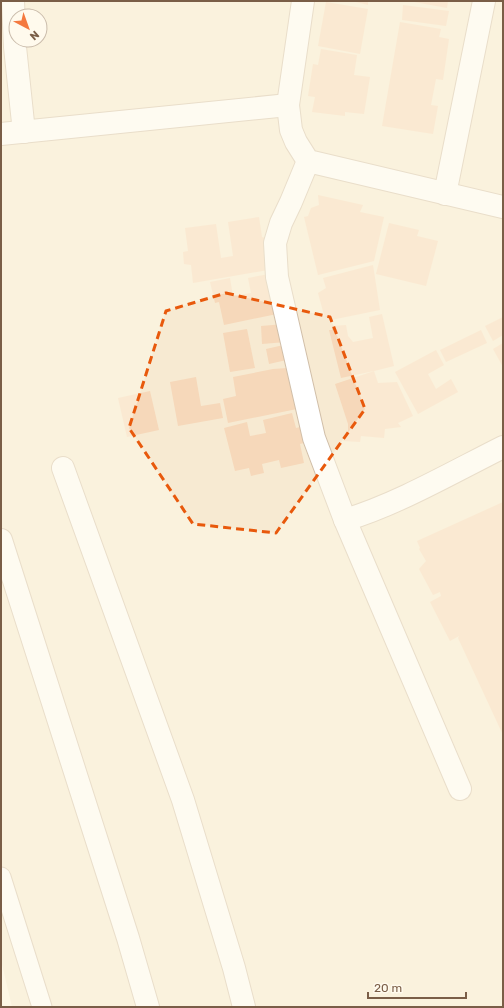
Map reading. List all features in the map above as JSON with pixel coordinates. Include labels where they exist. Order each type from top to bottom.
[{"type":"street","points":[[13,1],[15,47],[24,132]]},
{"type":"street","points":[[303,1],[288,105],[291,130],[296,142],[308,161],[503,207]]},
{"type":"street","points":[[445,194],[484,1]]},
{"type":"street","points":[[1,134],[288,105]]},
{"type":"street","points":[[308,161],[275,243],[277,277],[314,438],[344,520],[460,789]]},
{"type":"street","points":[[344,520],[361,515],[392,502],[503,446]]},
{"type":"street","points":[[63,468],[182,800],[234,968],[244,1007]]},
{"type":"street","points":[[1,540],[128,938],[148,1007]]},
{"type":"lane","points":[[1,877],[42,1007]]},
{"type":"highlighted area","points":[[226,293],[330,317],[365,409],[276,533],[193,524],[129,428],[166,311]]},
{"type":"shaded area","points":[[1,1],[503,1],[503,1007],[12,1007],[1,960]]},
{"type":"building","points":[[352,1],[368,1],[368,5]]},
{"type":"building","points":[[409,1],[448,1],[447,8]]},
{"type":"building","points":[[326,2],[368,9],[360,54],[318,46]]},
{"type":"building","points":[[403,5],[449,11],[446,26],[402,20]]},
{"type":"building","points":[[400,22],[441,29],[439,37],[449,39],[443,80],[436,79],[431,105],[438,106],[433,134],[382,126]]},
{"type":"building","points":[[321,49],[357,55],[354,75],[370,77],[364,114],[345,112],[345,116],[312,112],[315,97],[308,96],[313,64],[318,65]]},
{"type":"building","points":[[318,195],[363,205],[360,212],[384,217],[374,261],[318,275],[304,217],[308,216],[311,208],[319,205]]},
{"type":"building","points":[[259,217],[262,237],[268,239],[268,270],[193,283],[191,265],[184,264],[183,252],[188,251],[185,228],[216,224],[221,258],[233,256],[228,222]]},
{"type":"building","points":[[389,223],[419,230],[417,236],[438,241],[426,286],[376,274]]},
{"type":"building","points":[[373,265],[380,310],[331,320],[324,315],[318,293],[326,288],[323,278]]},
{"type":"building","points":[[269,274],[277,314],[224,325],[219,302],[215,303],[210,282],[230,278],[233,296],[251,293],[248,278]]},
{"type":"building","points":[[382,314],[394,366],[341,378],[329,330],[332,330],[332,326],[346,325],[348,336],[353,342],[373,338],[369,317]]},
{"type":"building","points":[[503,317],[503,335],[493,341],[485,326]]},
{"type":"building","points":[[284,324],[286,342],[262,344],[261,326]]},
{"type":"building","points":[[247,329],[255,368],[230,372],[223,333]]},
{"type":"building","points":[[481,330],[487,343],[446,362],[440,350]]},
{"type":"building","points":[[503,343],[503,367],[493,349]]},
{"type":"building","points":[[288,344],[291,359],[269,364],[266,349]]},
{"type":"building","points":[[436,350],[444,365],[428,374],[436,389],[451,379],[458,392],[418,414],[395,372]]},
{"type":"building","points":[[287,368],[288,377],[295,378],[297,409],[228,423],[223,399],[236,396],[233,377],[273,369]]},
{"type":"building","points":[[374,371],[378,383],[397,382],[413,416],[398,423],[401,427],[385,429],[384,438],[361,436],[360,442],[343,441],[348,432],[348,424],[335,384]]},
{"type":"building","points":[[196,377],[201,406],[220,403],[223,418],[178,426],[170,382]]},
{"type":"building","points":[[150,391],[159,430],[127,437],[118,398]]},
{"type":"building","points":[[292,413],[296,428],[304,426],[308,442],[300,444],[304,463],[281,468],[279,460],[262,464],[264,473],[251,476],[249,468],[235,471],[224,428],[247,422],[250,436],[266,433],[263,420]]},
{"type":"building","points":[[503,502],[503,735],[458,638],[459,636],[450,641],[430,602],[441,596],[440,592],[433,595],[419,569],[426,561],[419,549],[420,548],[417,541]]}]
